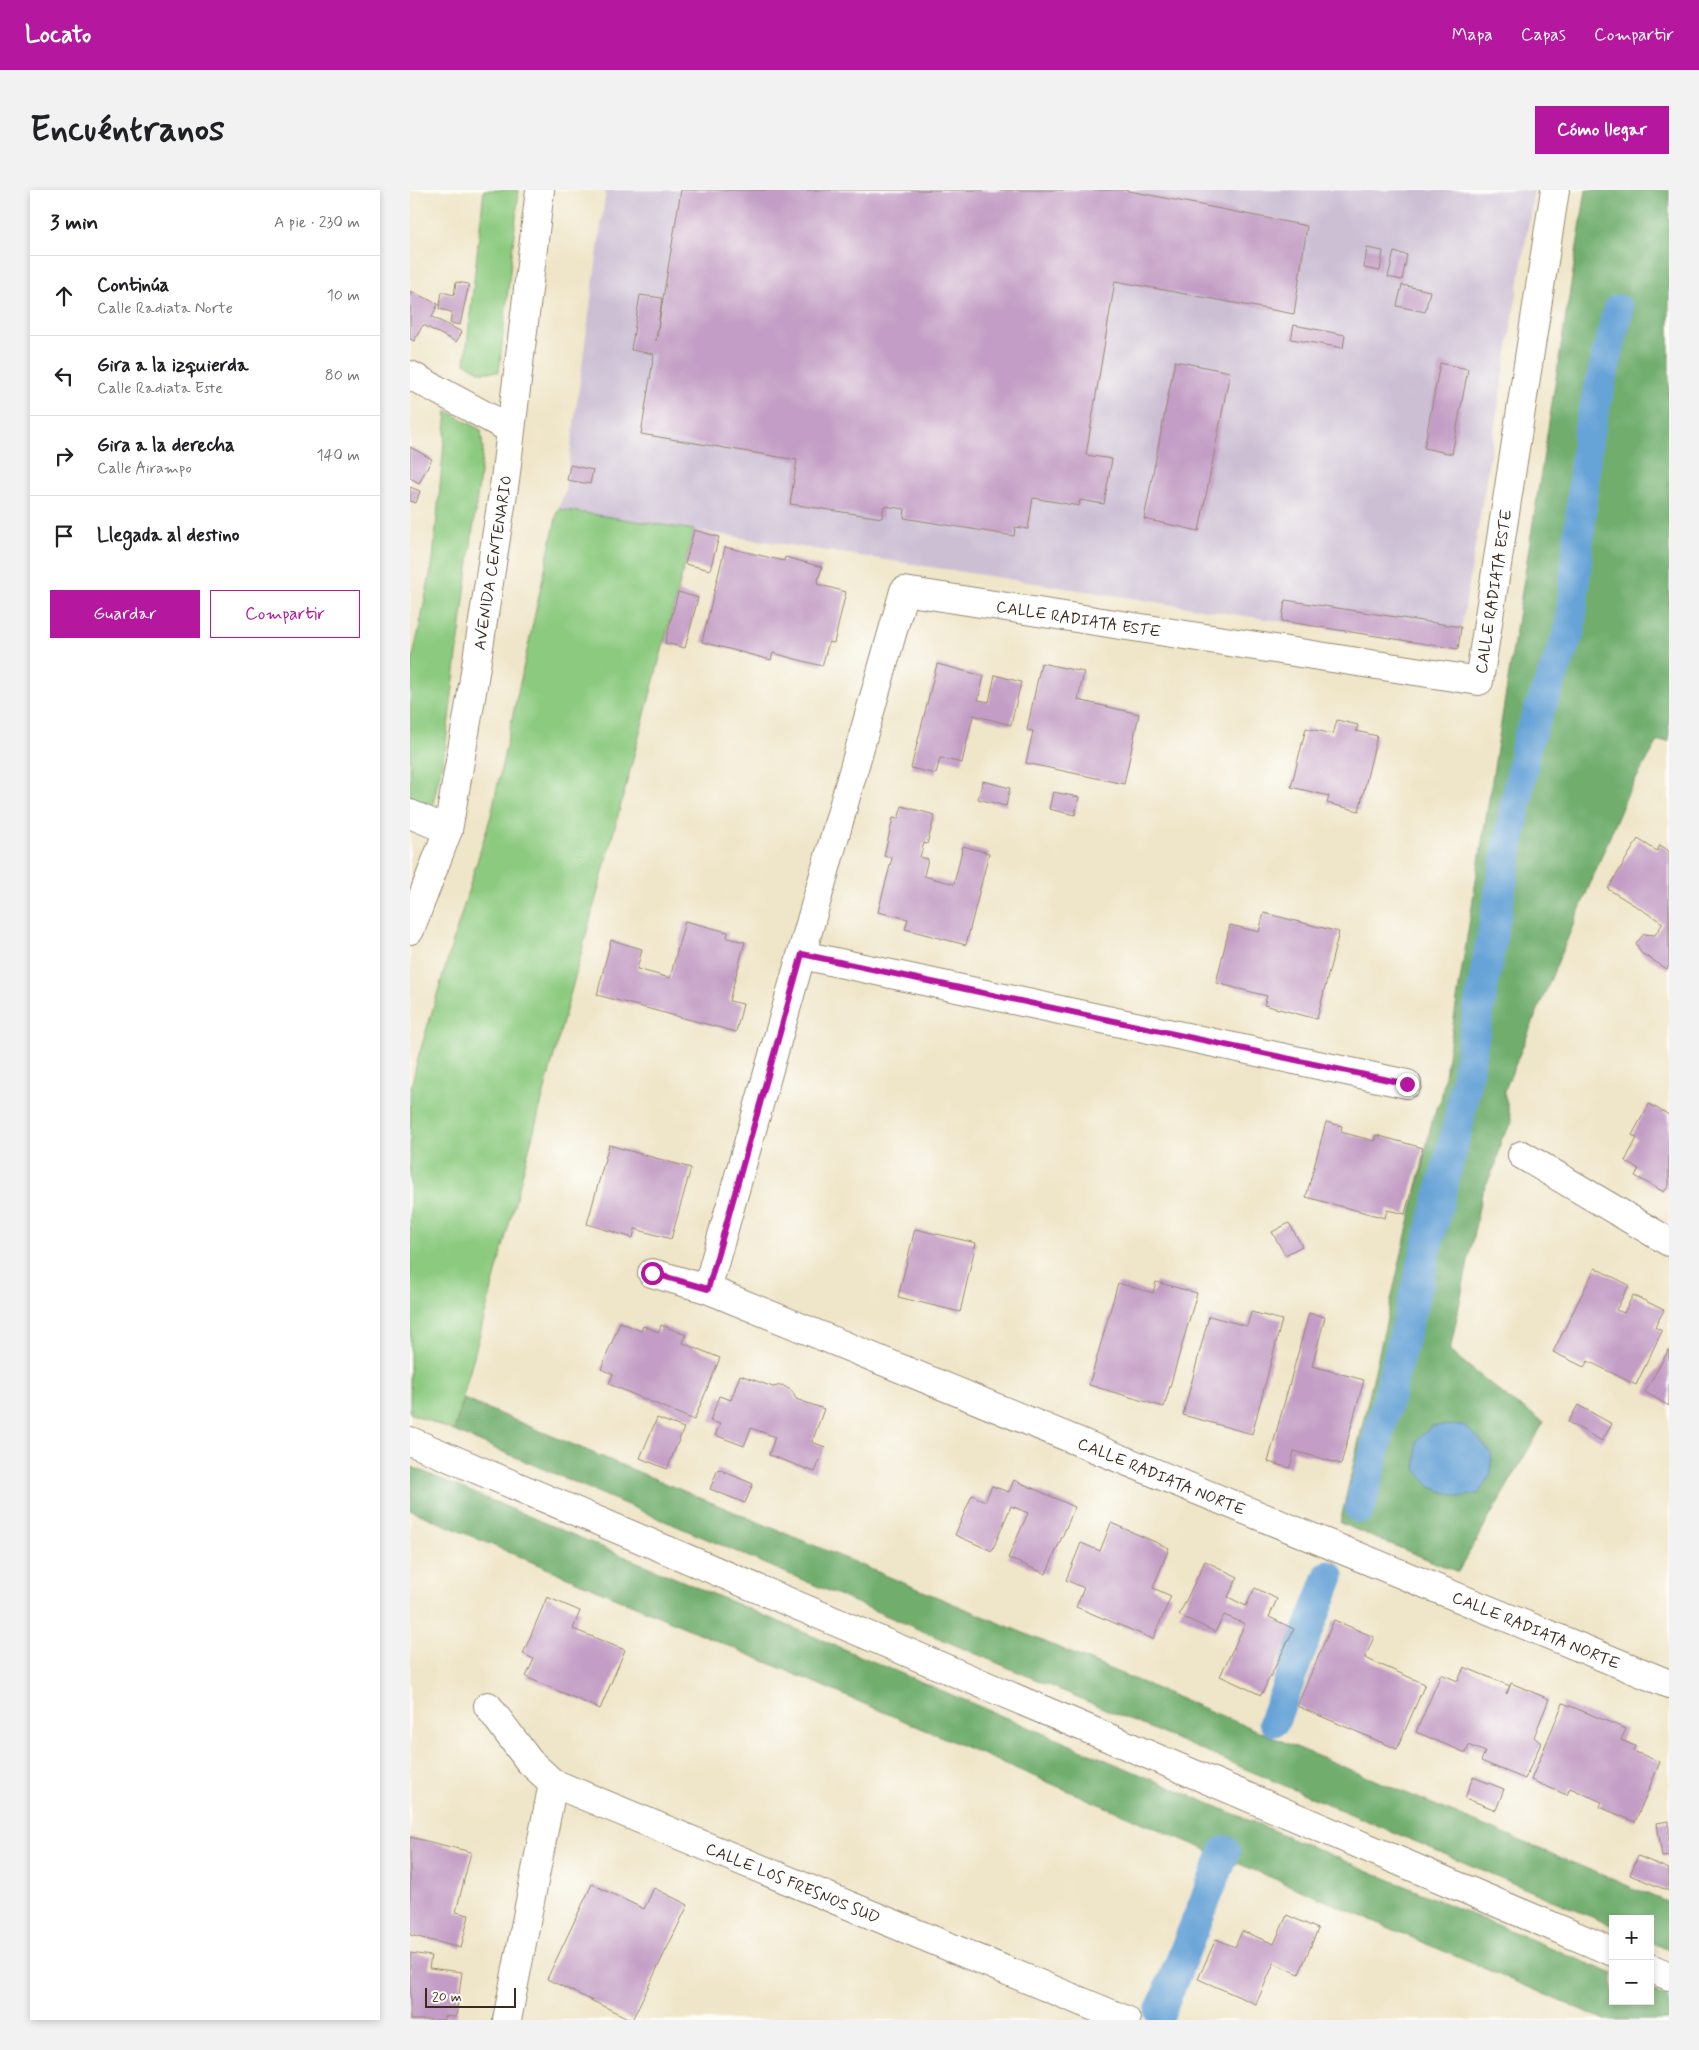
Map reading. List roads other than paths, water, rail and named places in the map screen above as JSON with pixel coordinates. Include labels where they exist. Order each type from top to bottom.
[{"type":"street","name":"AVENIDA CENTENARIO","points":[[410,930],[448,830],[505,480],[540,190]]},
{"type":"street","name":"CALLE RADIATA ESTE","points":[[708,1289],[904,592],[1480,681],[1555,190]]},
{"type":"street","points":[[410,374],[510,429]]},
{"type":"street","points":[[410,814],[448,830]]},
{"type":"street","points":[[802,954],[1407,1084]]},
{"type":"street","points":[[1522,1156],[1669,1242]]},
{"type":"street","name":"CALLE RADIATA NORTE","points":[[652,1273],[708,1289],[1669,1684]]},
{"type":"street","points":[[410,1440],[1609,1950]]},
{"type":"street","name":"CALLE LOS FRESNOS SUD","points":[[488,1706],[530,1762],[553,1783],[1126,2020]]},
{"type":"street","points":[[507,2020],[553,1783]]},
{"type":"street","points":[[1654,1970],[1669,1976]]},
{"type":"water","points":[[1463,1425],[1491,1453],[1491,1474],[1478,1494],[1459,1497],[1430,1487],[1416,1469],[1416,1441],[1432,1426]]},
{"type":"waterway","points":[[1360,1508],[1458,1125],[1527,742],[1570,630],[1588,435],[1618,310]]},
{"type":"waterway","points":[[1274,1721],[1329,1576]]},
{"type":"waterway","points":[[1160,2012],[1225,1851]]}]
